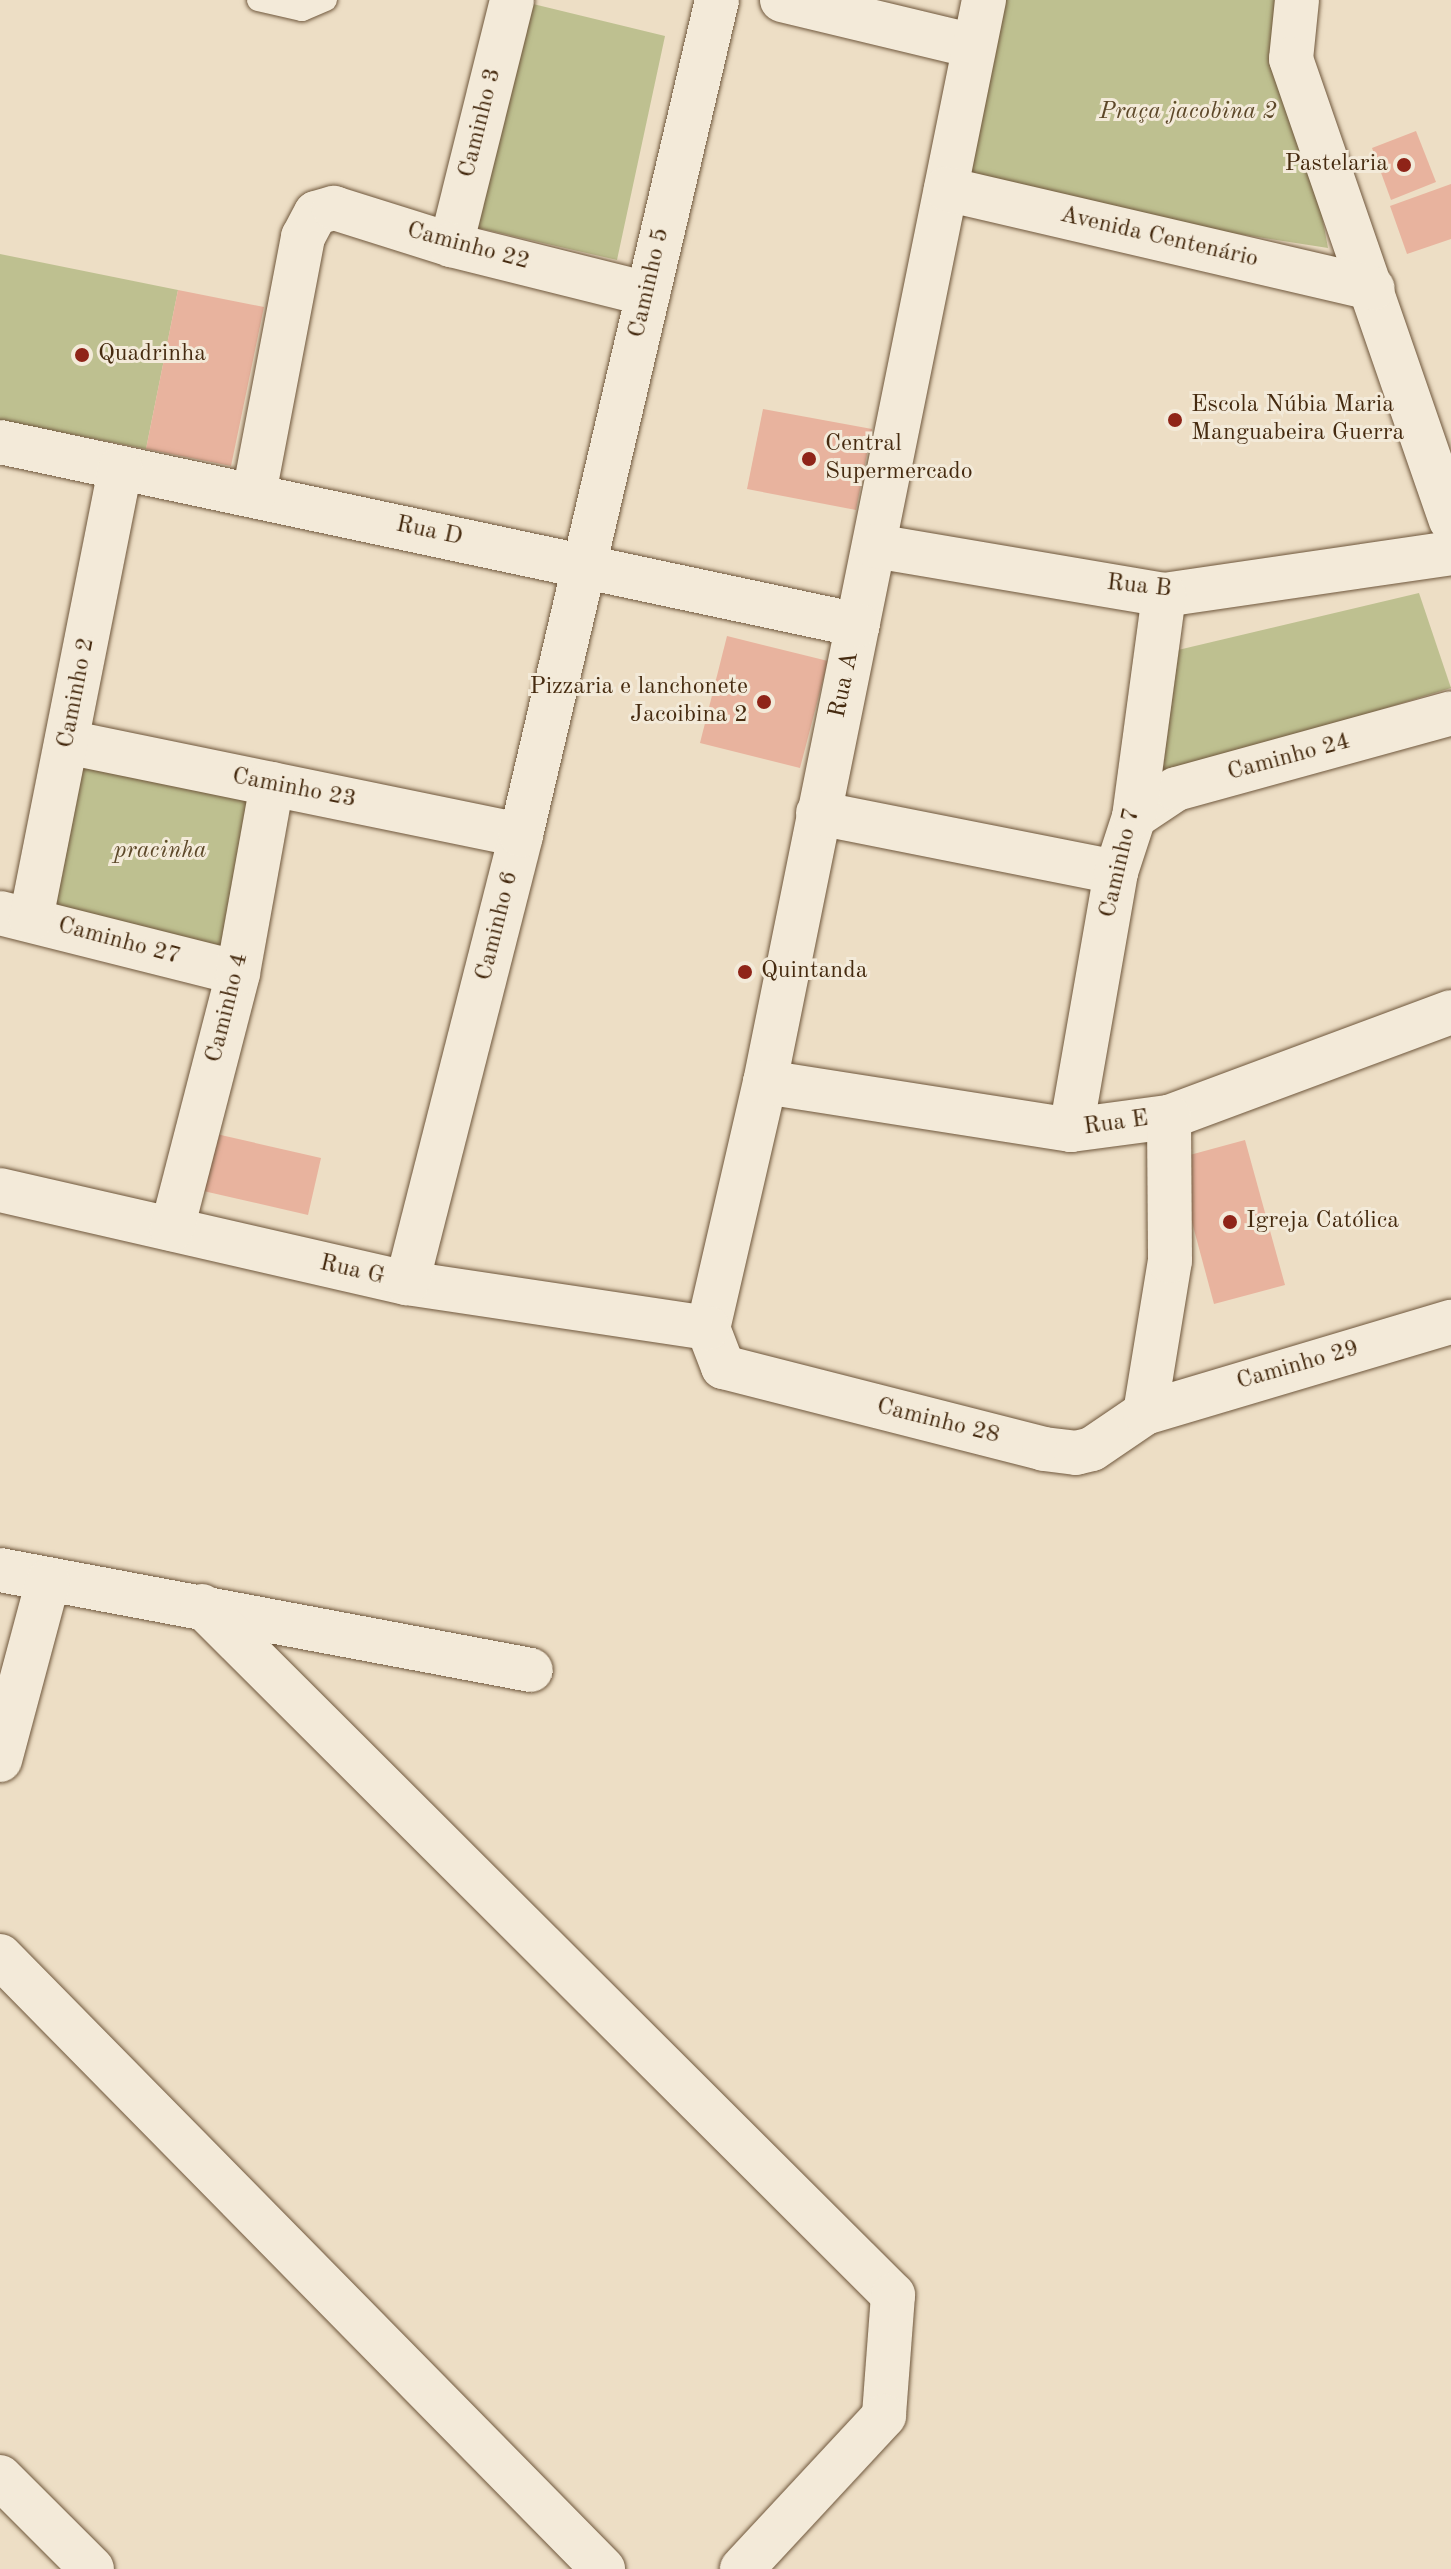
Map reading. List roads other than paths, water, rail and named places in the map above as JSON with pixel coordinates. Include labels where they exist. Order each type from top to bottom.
[{"type":"street","name":"Caminho 3","points":[[451,245],[512,0]]},
{"type":"street","name":"Caminho 5","points":[[584,566],[717,0]]},
{"type":"street","points":[[782,0],[974,46]]},
{"type":"street","name":"Rua A","points":[[716,1347],[818,813],[875,546],[984,0]]},
{"type":"street","points":[[1297,0],[1291,59],[1373,288],[1440,452],[1451,520]]},
{"type":"street","name":"Avenida Centenário","points":[[946,189],[1373,288]]},
{"type":"street","name":"Caminho 22","points":[[254,494],[303,237],[316,213],[334,208],[451,245],[648,294]]},
{"type":"street","name":"Rua D","points":[[0,442],[858,625]]},
{"type":"street","name":"Caminho 2","points":[[16,916],[67,742],[120,468]]},
{"type":"street","name":"Rua B","points":[[875,546],[1164,595],[1451,553]]},
{"type":"street","name":"Caminho 6","points":[[407,1283],[521,835],[584,566]]},
{"type":"street","name":"Caminho 7","points":[[1071,1130],[1116,872],[1134,817],[1164,595]]},
{"type":"street","name":"Caminho 24","points":[[1134,817],[1176,789],[1451,713]]},
{"type":"street","name":"Caminho 23","points":[[67,742],[521,835]]},
{"type":"street","name":"Caminho 4","points":[[172,1229],[238,973],[272,784]]},
{"type":"street","points":[[818,813],[1116,872]]},
{"type":"street","name":"Caminho 27","points":[[16,916],[238,973]]},
{"type":"street","name":"Rua E","points":[[765,1082],[1071,1130],[1169,1117],[1451,1012]]},
{"type":"street","points":[[1145,1413],[1170,1261],[1169,1117]]},
{"type":"street","name":"Rua G","points":[[0,1190],[407,1283],[716,1347]]},
{"type":"street","name":"Caminho 29","points":[[1145,1413],[1451,1322]]},
{"type":"street","name":"Caminho 28","points":[[716,1347],[1044,1449],[1092,1449],[1145,1413]]},
{"type":"street","points":[[0,1570],[531,1670]]},
{"type":"street","points":[[0,1760],[48,1581]]},
{"type":"street","points":[[202,1606],[893,2295],[884,2416],[742,2569]]},
{"type":"street","points":[[0,1956],[603,2569]]},
{"type":"street","points":[[0,2477],[92,2569]]},
{"type":"lane","points":[[258,0],[302,10],[326,0]]},
{"type":"place","name":"Pastelaria","points":[[1404,165]]},
{"type":"place","name":"Quadrinha","points":[[82,355]]},
{"type":"place","name":"Escola Núbia Maria Manguabeira Guerra","points":[[1175,420]]},
{"type":"place","name":"Central Supermercado","points":[[809,459]]},
{"type":"place","name":"Pizzaria e lanchonete Jacoibina 2","points":[[764,702]]},
{"type":"place","name":"Quintanda","points":[[745,972]]},
{"type":"place","name":"Igreja Católica","points":[[1230,1222]]},
{"type":"park label","name":"Praça jacobina 2","points":[[1188,113]]},
{"type":"park label","name":"pracinha","points":[[160,852]]}]
